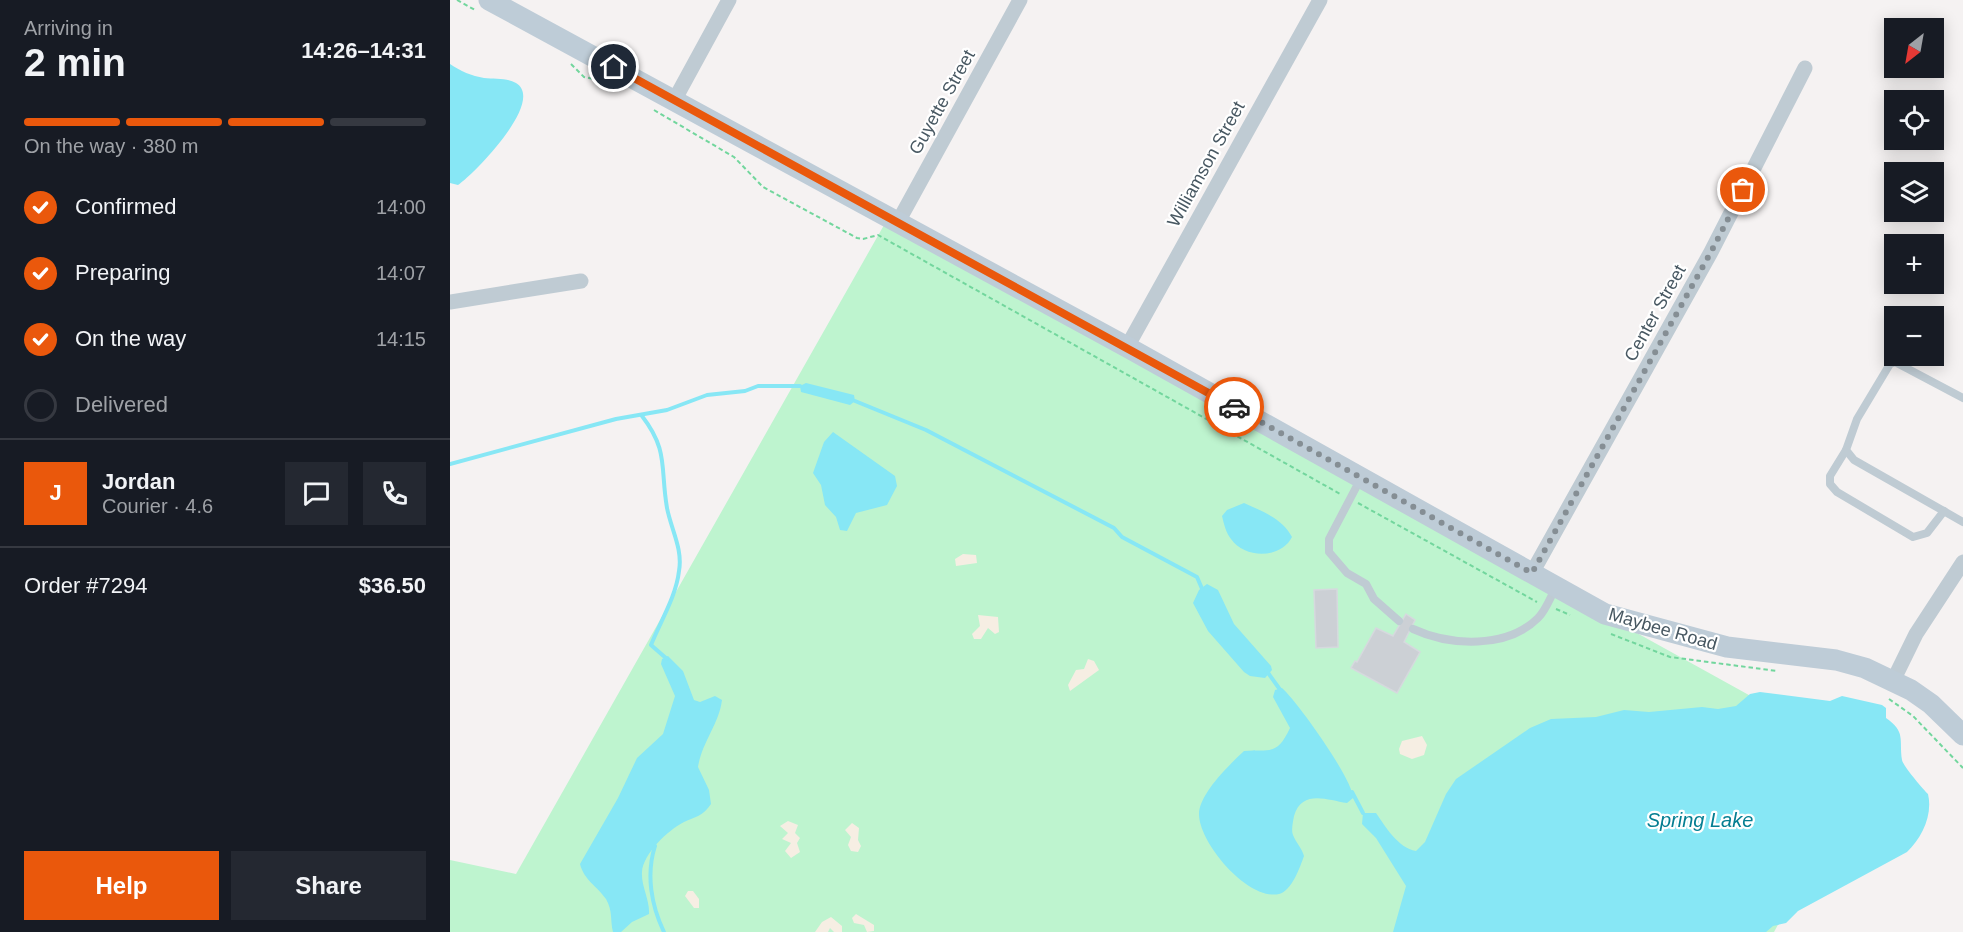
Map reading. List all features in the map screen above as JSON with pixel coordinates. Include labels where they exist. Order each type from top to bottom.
[{"type":"main road","name":"Maybee Road","points":[[491,1],[675,99],[1127,347],[1605,614],[1727,647],[1836,660],[1865,668],[1893,681],[1931,705],[1963,735]]},
{"type":"street","points":[[675,99],[729,0]]},
{"type":"street","name":"Guyette Street","points":[[898,222],[1020,0]]},
{"type":"street","name":"Williamson Street","points":[[1127,347],[1320,0]]},
{"type":"street","name":"Center Street","points":[[1532,573],[1711,252],[1805,68]]},
{"type":"street","points":[[450,302],[581,281]]},
{"type":"street","points":[[1893,681],[1916,634],[1963,562]]},
{"type":"lane","points":[[1944,511],[1927,533],[1913,537],[1837,492],[1830,484],[1830,476],[1846,450],[1857,419],[1890,364],[1895,362],[1910,368],[1963,398]]},
{"type":"lane","points":[[1846,450],[1854,460],[1963,522]]},
{"type":"lane","points":[[1361,477],[1329,539],[1329,552],[1347,573],[1366,585],[1374,599],[1399,621]]},
{"type":"lane","points":[[1413,629],[1445,640],[1487,641],[1502,637],[1524,628],[1538,618],[1556,588]]},
{"type":"green space","points":[[888,218],[1868,761],[1774,932],[450,932],[450,860],[516,874]]},
{"type":"sand","points":[[963,554],[976,555],[977,563],[956,566],[955,559]]},
{"type":"sand","points":[[978,615],[998,617],[999,632],[995,634],[988,628],[981,639],[974,639],[972,634],[980,626]]},
{"type":"sand","points":[[1088,659],[1094,661],[1099,670],[1070,691],[1068,685],[1076,670],[1084,669]]},
{"type":"sand","points":[[1422,736],[1427,745],[1424,755],[1412,759],[1400,754],[1402,741]]},
{"type":"sand","points":[[788,821],[798,825],[795,833],[800,838],[797,843],[800,852],[791,858],[785,851],[791,843],[782,839],[788,833],[780,826]]},
{"type":"sand","points":[[852,823],[859,828],[858,840],[861,846],[858,852],[851,851],[848,845],[851,837],[845,830]]},
{"type":"sand","points":[[688,891],[693,891],[699,899],[699,908],[694,908],[685,896]]},
{"type":"sand","points":[[856,914],[874,925],[874,931],[867,932],[864,925],[854,923],[852,918]]},
{"type":"sand","points":[[831,917],[842,926],[842,932],[834,932],[830,928],[828,932],[815,932],[822,922]]},
{"type":"water","points":[[450,64],[475,76],[512,81],[523,92],[522,105],[504,137],[478,167],[458,185],[450,183]]},
{"type":"water","points":[[806,383],[854,395],[855,401],[850,405],[801,392],[800,386]]},
{"type":"water","points":[[833,432],[895,476],[897,486],[887,505],[856,513],[847,531],[840,530],[836,517],[825,505],[821,485],[813,473],[824,442]]},
{"type":"water","points":[[1244,503],[1271,516],[1283,525],[1292,537],[1287,544],[1272,553],[1263,554],[1237,546],[1225,528],[1222,516],[1227,510]]},
{"type":"water","points":[[1207,584],[1218,590],[1234,624],[1271,666],[1272,670],[1265,678],[1250,676],[1244,672],[1208,631],[1193,603],[1199,590]]},
{"type":"water","points":[[668,656],[683,671],[694,700],[700,702],[715,696],[722,700],[718,717],[703,749],[698,767],[709,790],[711,804],[702,814],[684,822],[657,843],[643,865],[642,872],[649,914],[632,922],[621,932],[613,932],[608,903],[584,874],[580,864],[618,798],[637,758],[663,734],[675,696],[661,664],[662,659]]},
{"type":"water","points":[[1282,688],[1335,759],[1351,789],[1353,798],[1347,803],[1316,798],[1303,802],[1294,816],[1292,833],[1304,856],[1288,888],[1279,894],[1267,894],[1253,889],[1227,868],[1207,840],[1199,814],[1200,806],[1210,789],[1244,751],[1272,749],[1277,747],[1285,737],[1290,728],[1273,697],[1275,690]]},
{"type":"water","name":"Spring Lake","points":[[1760,692],[1830,701],[1842,696],[1882,705],[1886,708],[1886,718],[1899,732],[1903,763],[1928,794],[1928,818],[1922,833],[1907,852],[1798,911],[1786,923],[1773,926],[1766,932],[1393,932],[1406,886],[1376,838],[1362,824],[1363,813],[1376,813],[1403,846],[1416,851],[1425,842],[1446,794],[1456,779],[1530,728],[1551,719],[1596,717],[1624,710],[1649,712],[1702,707],[1718,709],[1736,706],[1750,694]]},
{"type":"building","points":[[1337,589],[1338,647],[1316,648],[1314,590]]},
{"type":"building","points":[[1406,614],[1415,620],[1404,642],[1420,652],[1397,693],[1351,668],[1355,661],[1357,662],[1376,628],[1393,636]]},
{"type":"waterway","points":[[450,464],[616,419],[667,410],[707,395],[745,391],[758,386],[800,386]]},
{"type":"waterway","points":[[855,401],[926,430],[1114,528],[1122,537],[1197,577],[1203,591]]},
{"type":"waterway","points":[[642,416],[651,428],[660,450],[667,508],[680,563],[675,590],[651,645],[667,659]]},
{"type":"waterway","points":[[1266,670],[1281,691]]},
{"type":"waterway","points":[[1352,792],[1363,813]]},
{"type":"waterway","points":[[655,846],[651,867],[651,889],[664,932]]},
{"type":"way so far","points":[[1234,407],[1532,573],[1711,252],[1743,190]]},
{"type":"route","points":[[614,67],[1234,407]]}]
